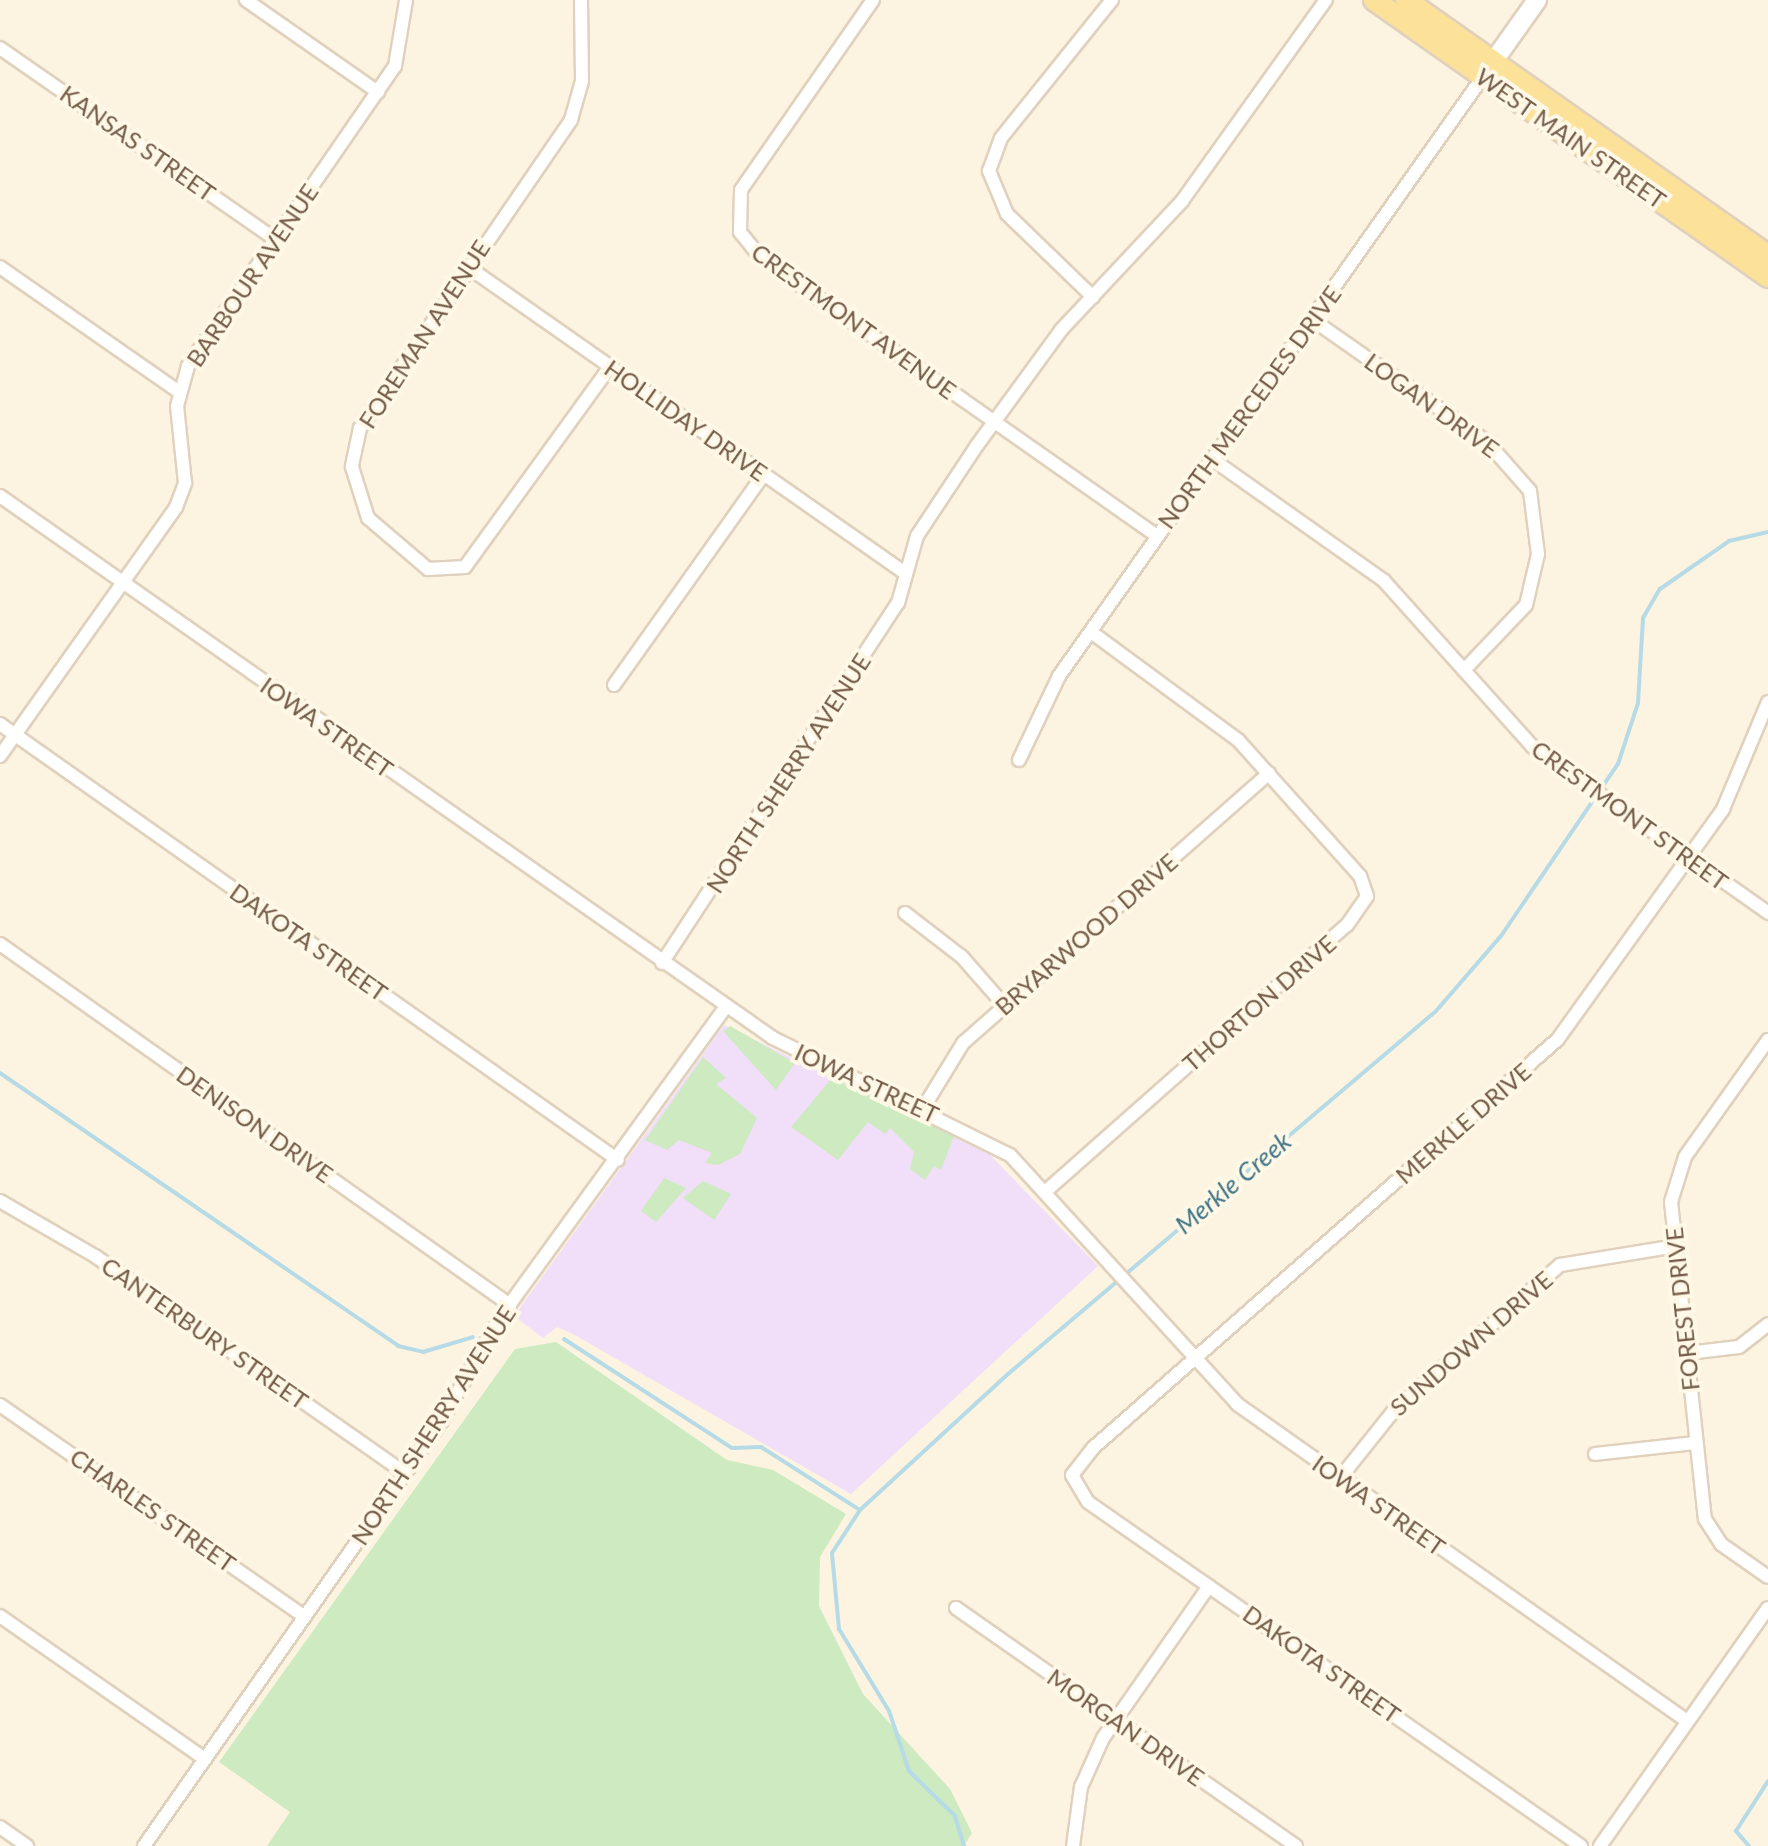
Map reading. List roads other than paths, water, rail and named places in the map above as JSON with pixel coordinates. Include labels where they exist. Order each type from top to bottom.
[{"type":"main road","name":"WEST MAIN STREET","points":[[1374,0],[1488,69],[1768,255]]},
{"type":"main road","name":"WEST MAIN STREET","points":[[1406,0],[1488,69],[1768,277]]},
{"type":"street","points":[[246,0],[378,92]]},
{"type":"street","name":"BARBOUR AVENUE","points":[[0,756],[184,490],[179,392],[198,349],[378,92],[404,42],[406,0]]},
{"type":"street","name":"FOREMAN AVENUE","points":[[581,0],[577,107],[355,441],[357,495],[392,545],[436,572],[473,561],[610,367]]},
{"type":"street","name":"CRESTMONT AVENUE","points":[[873,0],[741,190],[740,232],[760,257],[1157,536]]},
{"type":"street","points":[[1093,297],[999,203],[989,171],[1001,138],[1112,0]]},
{"type":"street","name":"NORTH SHERRY AVENUE","points":[[662,963],[890,615],[926,521],[994,422],[1093,297],[1182,201],[1326,0]]},
{"type":"street","points":[[1488,69],[1537,0]]},
{"type":"street","name":"KANSAS STREET","points":[[0,48],[275,239]]},
{"type":"street","name":"NORTH MERCEDES DRIVE","points":[[1019,760],[1045,700],[1091,632],[1488,69]]},
{"type":"street","points":[[0,267],[179,392]]},
{"type":"street","name":"HOLLIDAY DRIVE","points":[[468,267],[905,573]]},
{"type":"street","name":"LOGAN DRIVE","points":[[1313,320],[1487,442],[1530,491],[1538,554],[1526,605],[1464,670]]},
{"type":"street","name":"CRESTMONT STREET","points":[[1212,459],[1384,581],[1513,728],[1583,785],[1768,913]]},
{"type":"street","points":[[614,685],[763,475]]},
{"type":"street","name":"IOWA STREET","points":[[0,496],[726,1007],[790,1047],[996,1145],[1046,1191],[1237,1404],[1687,1721]]},
{"type":"street","points":[[1091,632],[1206,713],[1269,773]]},
{"type":"street","name":"MERKLE DRIVE","points":[[1072,1475],[1195,1360],[1558,1039],[1733,793],[1768,702]]},
{"type":"street","name":"DAKOTA STREET","points":[[0,724],[618,1160]]},
{"type":"street","name":"THORTON DRIVE","points":[[1046,1191],[1364,907],[1360,876],[1269,773]]},
{"type":"street","name":"BRYARWOOD DRIVE","points":[[922,1110],[949,1058],[1004,1005],[1269,773]]},
{"type":"street","points":[[905,913],[962,957],[1004,1005]]},
{"type":"street","name":"DENISON DRIVE","points":[[0,944],[510,1305]]},
{"type":"street","name":"NORTH SHERRY AVENUE","points":[[144,1846],[405,1473],[510,1305],[726,1007]]},
{"type":"street","name":"FOREST DRIVE","points":[[1768,1040],[1677,1172],[1676,1246],[1695,1443],[1709,1528],[1768,1577]]},
{"type":"street","name":"CANTERBURY STREET","points":[[0,1201],[84,1249],[405,1473]]},
{"type":"street","name":"SUNDOWN DRIVE","points":[[1340,1478],[1395,1409],[1560,1265],[1676,1246]]},
{"type":"street","points":[[1688,1353],[1739,1347],[1768,1324]]},
{"type":"street","name":"CHARLES STREET","points":[[0,1405],[305,1617]]},
{"type":"street","points":[[1595,1454],[1695,1443]]},
{"type":"street","name":"DAKOTA STREET","points":[[1072,1475],[1088,1502],[1581,1846]]},
{"type":"street","points":[[1073,1846],[1087,1771],[1116,1720],[1209,1586]]},
{"type":"street","name":"MORGAN DRIVE","points":[[956,1608],[1296,1846]]},
{"type":"street","points":[[1600,1846],[1768,1608]]},
{"type":"street","points":[[0,1616],[205,1759]]},
{"type":"street","points":[[0,1827],[27,1846]]},
{"type":"waterway","name":"Merkle Creek","points":[[964,1846],[955,1816],[909,1771],[889,1711],[839,1629],[832,1553],[860,1510],[1008,1374],[1436,1011],[1501,936],[1618,764],[1638,703],[1643,618],[1660,589],[1729,541],[1768,532]]},
{"type":"waterway","points":[[0,1073],[398,1346],[423,1352],[473,1337]]},
{"type":"waterway","points":[[564,1339],[732,1448],[761,1447],[860,1510]]},
{"type":"waterway","points":[[1749,1846],[1736,1831],[1768,1781]]}]
